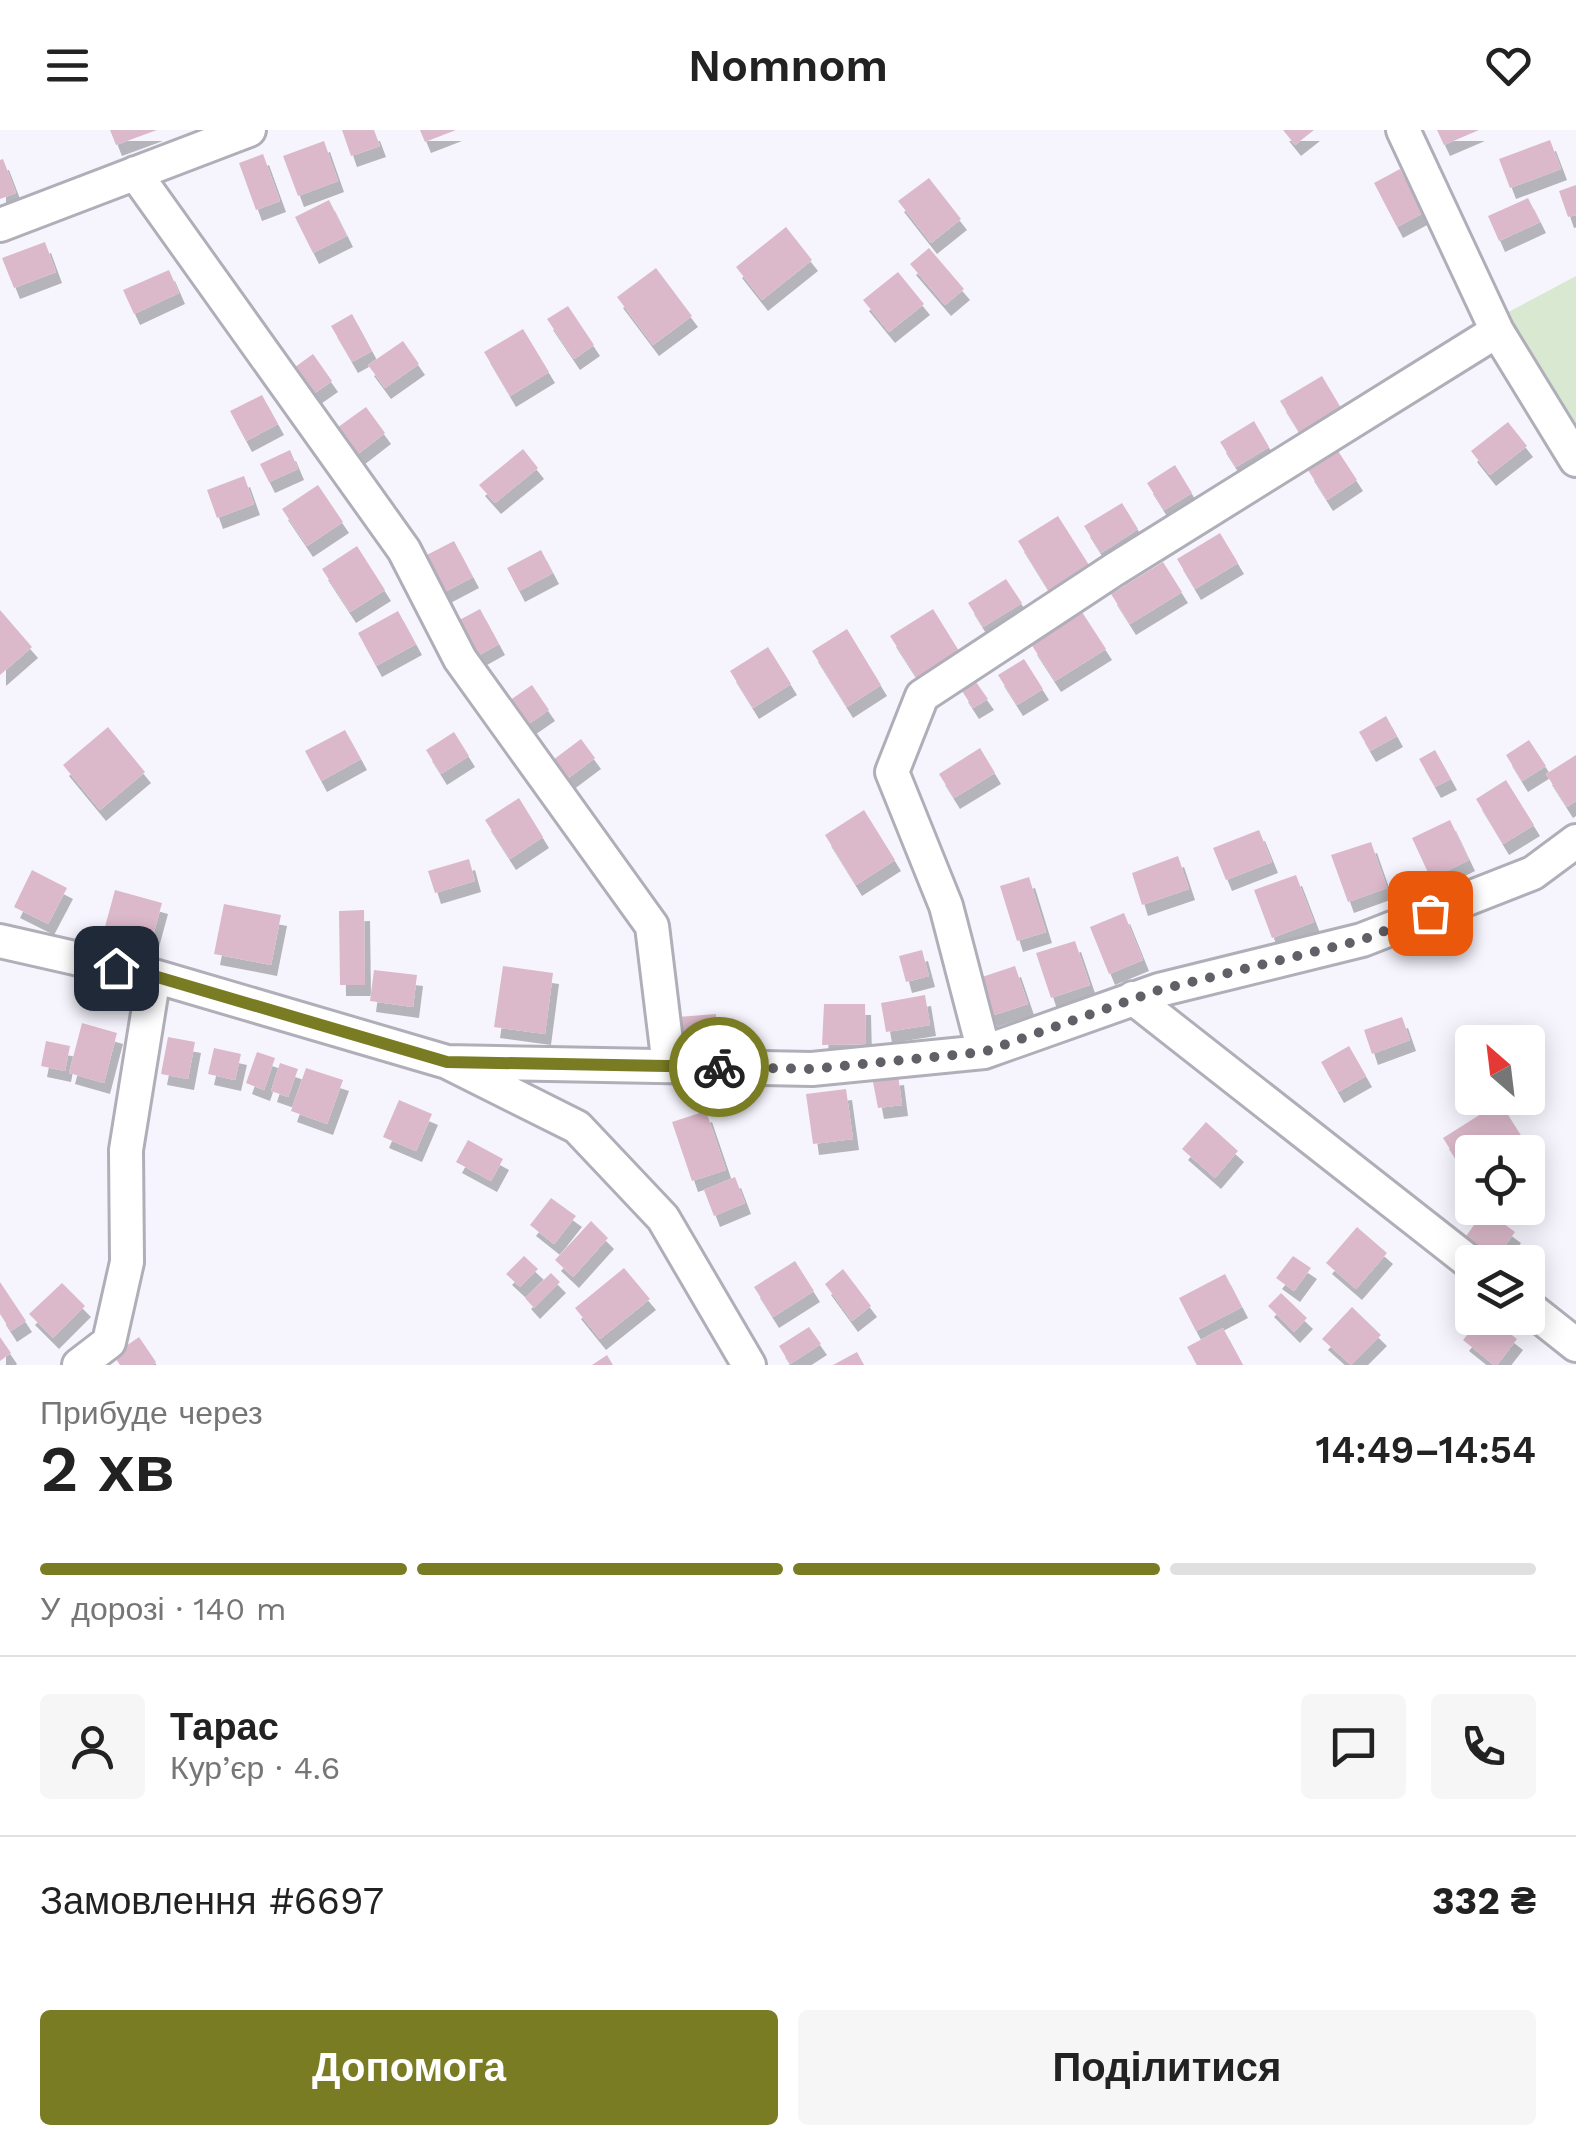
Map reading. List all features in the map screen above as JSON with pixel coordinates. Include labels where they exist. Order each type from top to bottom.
[{"type":"street","points":[[0,224],[249,130]]},
{"type":"street","points":[[1402,130],[1498,331],[1576,460]]},
{"type":"street","points":[[136,173],[404,550],[460,659],[652,926],[668,1066]]},
{"type":"street","points":[[984,1052],[946,906],[892,772],[922,696],[1116,569],[1498,331]]},
{"type":"street","points":[[447,1062],[812,1069],[984,1052],[1134,998],[1362,940],[1533,873],[1576,841]]},
{"type":"street","points":[[0,942],[154,976],[447,1062],[577,1127],[663,1218],[749,1365]]},
{"type":"street","points":[[79,1365],[109,1342],[126,1262],[126,1150],[154,976]]},
{"type":"street","points":[[1134,998],[1455,1251]]},
{"type":"street","points":[[1545,1320],[1576,1345]]},
{"type":"green space","points":[[1576,276],[1576,438],[1503,315]]},
{"type":"building","points":[[110,130],[157,130],[116,145]]},
{"type":"building","points":[[342,130],[374,130],[380,146],[351,156]]},
{"type":"building","points":[[420,130],[456,130],[425,142]]},
{"type":"building","points":[[1283,130],[1314,130],[1295,145]]},
{"type":"building","points":[[1437,130],[1479,130],[1444,145]]},
{"type":"building","points":[[1550,140],[1561,169],[1510,188],[1499,159]]},
{"type":"building","points":[[324,141],[338,181],[298,196],[283,156]]},
{"type":"building","points":[[263,154],[280,201],[256,210],[239,163]]},
{"type":"building","points":[[3,159],[16,193],[0,199],[0,160]]},
{"type":"building","points":[[1400,169],[1423,213],[1397,227],[1374,183]]},
{"type":"building","points":[[929,178],[961,219],[931,243],[898,201]]},
{"type":"building","points":[[1576,185],[1576,215],[1568,217],[1559,191]]},
{"type":"building","points":[[1528,198],[1540,222],[1499,241],[1488,216]]},
{"type":"building","points":[[329,200],[347,236],[313,253],[295,217]]},
{"type":"building","points":[[786,227],[812,260],[762,300],[736,267]]},
{"type":"building","points":[[45,242],[56,272],[14,288],[2,258]]},
{"type":"building","points":[[929,248],[964,289],[945,305],[910,264]]},
{"type":"building","points":[[656,268],[692,316],[653,345],[617,297]]},
{"type":"building","points":[[169,270],[179,293],[134,314],[123,290]]},
{"type":"building","points":[[898,272],[924,304],[889,332],[863,300]]},
{"type":"building","points":[[568,306],[594,345],[574,359],[547,319]]},
{"type":"building","points":[[352,314],[372,351],[352,362],[331,326]]},
{"type":"building","points":[[523,329],[549,372],[510,396],[484,352]]},
{"type":"building","points":[[403,341],[419,364],[385,388],[368,365]]},
{"type":"building","points":[[313,354],[332,381],[309,397],[291,370]]},
{"type":"building","points":[[1322,376],[1341,408],[1300,433],[1280,401]]},
{"type":"building","points":[[262,395],[278,424],[246,441],[230,411]]},
{"type":"building","points":[[366,407],[385,433],[354,457],[334,430]]},
{"type":"building","points":[[1254,421],[1269,447],[1236,467],[1220,442]]},
{"type":"building","points":[[1508,422],[1527,446],[1490,475],[1471,451]]},
{"type":"building","points":[[523,449],[538,468],[495,503],[479,485]]},
{"type":"building","points":[[290,450],[298,469],[269,482],[260,464]]},
{"type":"building","points":[[1338,451],[1357,480],[1327,500],[1308,470]]},
{"type":"building","points":[[1175,465],[1192,493],[1164,510],[1147,483]]},
{"type":"building","points":[[244,476],[254,504],[217,518],[207,490]]},
{"type":"building","points":[[318,485],[343,522],[307,546],[282,509]]},
{"type":"building","points":[[1122,503],[1138,529],[1101,553],[1084,526]]},
{"type":"building","points":[[1058,516],[1089,565],[1049,591],[1018,541]]},
{"type":"building","points":[[1220,533],[1238,563],[1195,589],[1177,559]]},
{"type":"building","points":[[454,541],[473,577],[437,596],[417,560]]},
{"type":"building","points":[[357,546],[385,590],[350,612],[322,569]]},
{"type":"building","points":[[541,550],[553,573],[519,591],[507,568]]},
{"type":"building","points":[[1163,562],[1182,592],[1130,624],[1111,594]]},
{"type":"building","points":[[1006,579],[1022,603],[983,627],[968,603]]},
{"type":"building","points":[[480,609],[499,644],[472,659],[452,624]]},
{"type":"building","points":[[933,609],[959,651],[917,678],[890,636]]},
{"type":"building","points":[[0,610],[32,647],[0,675]]},
{"type":"building","points":[[398,611],[416,644],[376,666],[358,633]]},
{"type":"building","points":[[1082,612],[1106,649],[1055,681],[1031,644]]},
{"type":"building","points":[[847,629],[881,685],[847,707],[812,651]]},
{"type":"building","points":[[768,647],[791,684],[753,708],[730,671]]},
{"type":"building","points":[[1024,659],[1043,689],[1017,705],[998,675]]},
{"type":"building","points":[[976,682],[988,699],[973,708],[962,691]]},
{"type":"building","points":[[532,685],[549,710],[520,730],[503,705]]},
{"type":"building","points":[[1386,716],[1397,736],[1370,751],[1359,732]]},
{"type":"building","points":[[108,727],[145,772],[100,810],[63,765]]},
{"type":"building","points":[[345,730],[361,759],[321,781],[305,751]]},
{"type":"building","points":[[454,732],[469,756],[441,774],[426,750]]},
{"type":"building","points":[[581,739],[595,758],[559,785],[545,766]]},
{"type":"building","points":[[1529,740],[1546,766],[1522,781],[1506,755]]},
{"type":"building","points":[[980,748],[995,773],[954,798],[939,774]]},
{"type":"building","points":[[1435,750],[1451,779],[1435,787],[1419,759]]},
{"type":"building","points":[[1576,755],[1576,801],[1567,807],[1546,774]]},
{"type":"building","points":[[1506,780],[1534,825],[1503,844],[1476,799]]},
{"type":"building","points":[[519,798],[543,837],[510,859],[485,820]]},
{"type":"building","points":[[864,810],[895,860],[856,885],[825,835]]},
{"type":"building","points":[[1450,820],[1469,860],[1431,879],[1412,838]]},
{"type":"building","points":[[1259,830],[1272,862],[1226,880],[1213,848]]},
{"type":"building","points":[[1371,842],[1387,888],[1348,902],[1331,855]]},
{"type":"building","points":[[1178,856],[1189,889],[1142,905],[1132,873]]},
{"type":"building","points":[[469,859],[475,881],[435,893],[428,871]]},
{"type":"building","points":[[32,870],[67,888],[48,924],[14,907]]},
{"type":"building","points":[[1296,875],[1314,922],[1272,938],[1254,890]]},
{"type":"building","points":[[1029,877],[1046,932],[1017,941],[1000,886]]},
{"type":"building","points":[[115,890],[162,903],[150,947],[103,934]]},
{"type":"building","points":[[224,904],[281,915],[271,965],[214,954]]},
{"type":"building","points":[[364,910],[365,985],[340,985],[339,911]]},
{"type":"building","points":[[1124,913],[1143,960],[1109,974],[1090,927]]},
{"type":"building","points":[[1075,941],[1090,985],[1051,998],[1036,953]]},
{"type":"building","points":[[922,950],[929,976],[906,982],[899,956]]},
{"type":"building","points":[[503,966],[553,973],[545,1034],[494,1027]]},
{"type":"building","points":[[1015,966],[1028,1004],[991,1016],[979,978]]},
{"type":"building","points":[[374,970],[417,975],[413,1007],[370,1001]]},
{"type":"building","points":[[925,995],[930,1025],[886,1032],[881,1003]]},
{"type":"building","points":[[824,1004],[865,1004],[866,1044],[822,1045]]},
{"type":"building","points":[[716,1014],[718,1045],[679,1048],[678,1017]]},
{"type":"building","points":[[1402,1017],[1410,1040],[1372,1054],[1364,1030]]},
{"type":"building","points":[[82,1023],[117,1033],[104,1083],[69,1073]]},
{"type":"building","points":[[168,1037],[195,1042],[188,1079],[161,1074]]},
{"type":"building","points":[[46,1041],[70,1046],[65,1071],[41,1066]]},
{"type":"building","points":[[1349,1046],[1366,1076],[1338,1092],[1321,1062]]},
{"type":"building","points":[[214,1048],[241,1054],[235,1080],[208,1074]]},
{"type":"building","points":[[257,1052],[275,1058],[264,1090],[246,1083]]},
{"type":"building","points":[[280,1063],[298,1069],[288,1097],[271,1091]]},
{"type":"building","points":[[306,1068],[343,1080],[327,1124],[291,1111]]},
{"type":"building","points":[[898,1074],[902,1105],[878,1108],[872,1077]]},
{"type":"building","points":[[846,1089],[853,1139],[813,1144],[806,1094]]},
{"type":"building","points":[[399,1100],[432,1114],[416,1151],[383,1137]]},
{"type":"building","points":[[706,1111],[726,1170],[692,1181],[672,1122]]},
{"type":"building","points":[[1479,1115],[1508,1115],[1521,1135],[1455,1135],[1455,1157],[1443,1138]]},
{"type":"building","points":[[1206,1122],[1238,1151],[1215,1178],[1182,1149]]},
{"type":"building","points":[[468,1140],[503,1159],[491,1181],[456,1162]]},
{"type":"building","points":[[735,1177],[745,1203],[714,1216],[704,1190]]},
{"type":"building","points":[[551,1198],[576,1216],[554,1244],[530,1225]]},
{"type":"building","points":[[591,1221],[608,1238],[573,1277],[555,1260]]},
{"type":"building","points":[[1474,1225],[1505,1225],[1515,1232],[1506,1245],[1478,1245],[1466,1236]]},
{"type":"building","points":[[1357,1227],[1387,1253],[1356,1289],[1326,1263]]},
{"type":"building","points":[[524,1256],[538,1269],[520,1287],[506,1274]]},
{"type":"building","points":[[1293,1256],[1311,1268],[1294,1291],[1276,1278]]},
{"type":"building","points":[[795,1261],[814,1291],[773,1317],[754,1287]]},
{"type":"building","points":[[624,1268],[650,1299],[600,1339],[575,1308]]},
{"type":"building","points":[[843,1269],[871,1306],[852,1321],[825,1284]]},
{"type":"building","points":[[551,1273],[560,1282],[534,1308],[525,1298]]},
{"type":"building","points":[[1225,1274],[1242,1307],[1196,1331],[1179,1298]]},
{"type":"building","points":[[0,1282],[26,1321],[11,1331],[0,1314]]},
{"type":"building","points":[[62,1283],[85,1306],[53,1338],[29,1314]]},
{"type":"building","points":[[1281,1293],[1307,1318],[1294,1332],[1268,1306]]},
{"type":"building","points":[[1352,1307],[1381,1335],[1351,1365],[1322,1339]]},
{"type":"building","points":[[809,1327],[821,1344],[790,1364],[779,1346]]},
{"type":"building","points":[[1223,1328],[1243,1365],[1197,1365],[1187,1347]]},
{"type":"building","points":[[1467,1335],[1512,1335],[1517,1339],[1497,1365],[1463,1340]]},
{"type":"building","points":[[0,1337],[11,1353],[0,1361]]},
{"type":"building","points":[[139,1337],[156,1362],[120,1365],[113,1355]]},
{"type":"building","points":[[857,1352],[864,1365],[833,1365]]},
{"type":"building","points":[[607,1355],[613,1365],[592,1365]]},
{"type":"way so far","points":[[719,1067],[812,1069],[984,1052],[1159,990],[1362,940],[1430,913]]},
{"type":"route","points":[[116,968],[447,1062],[719,1067]]}]
